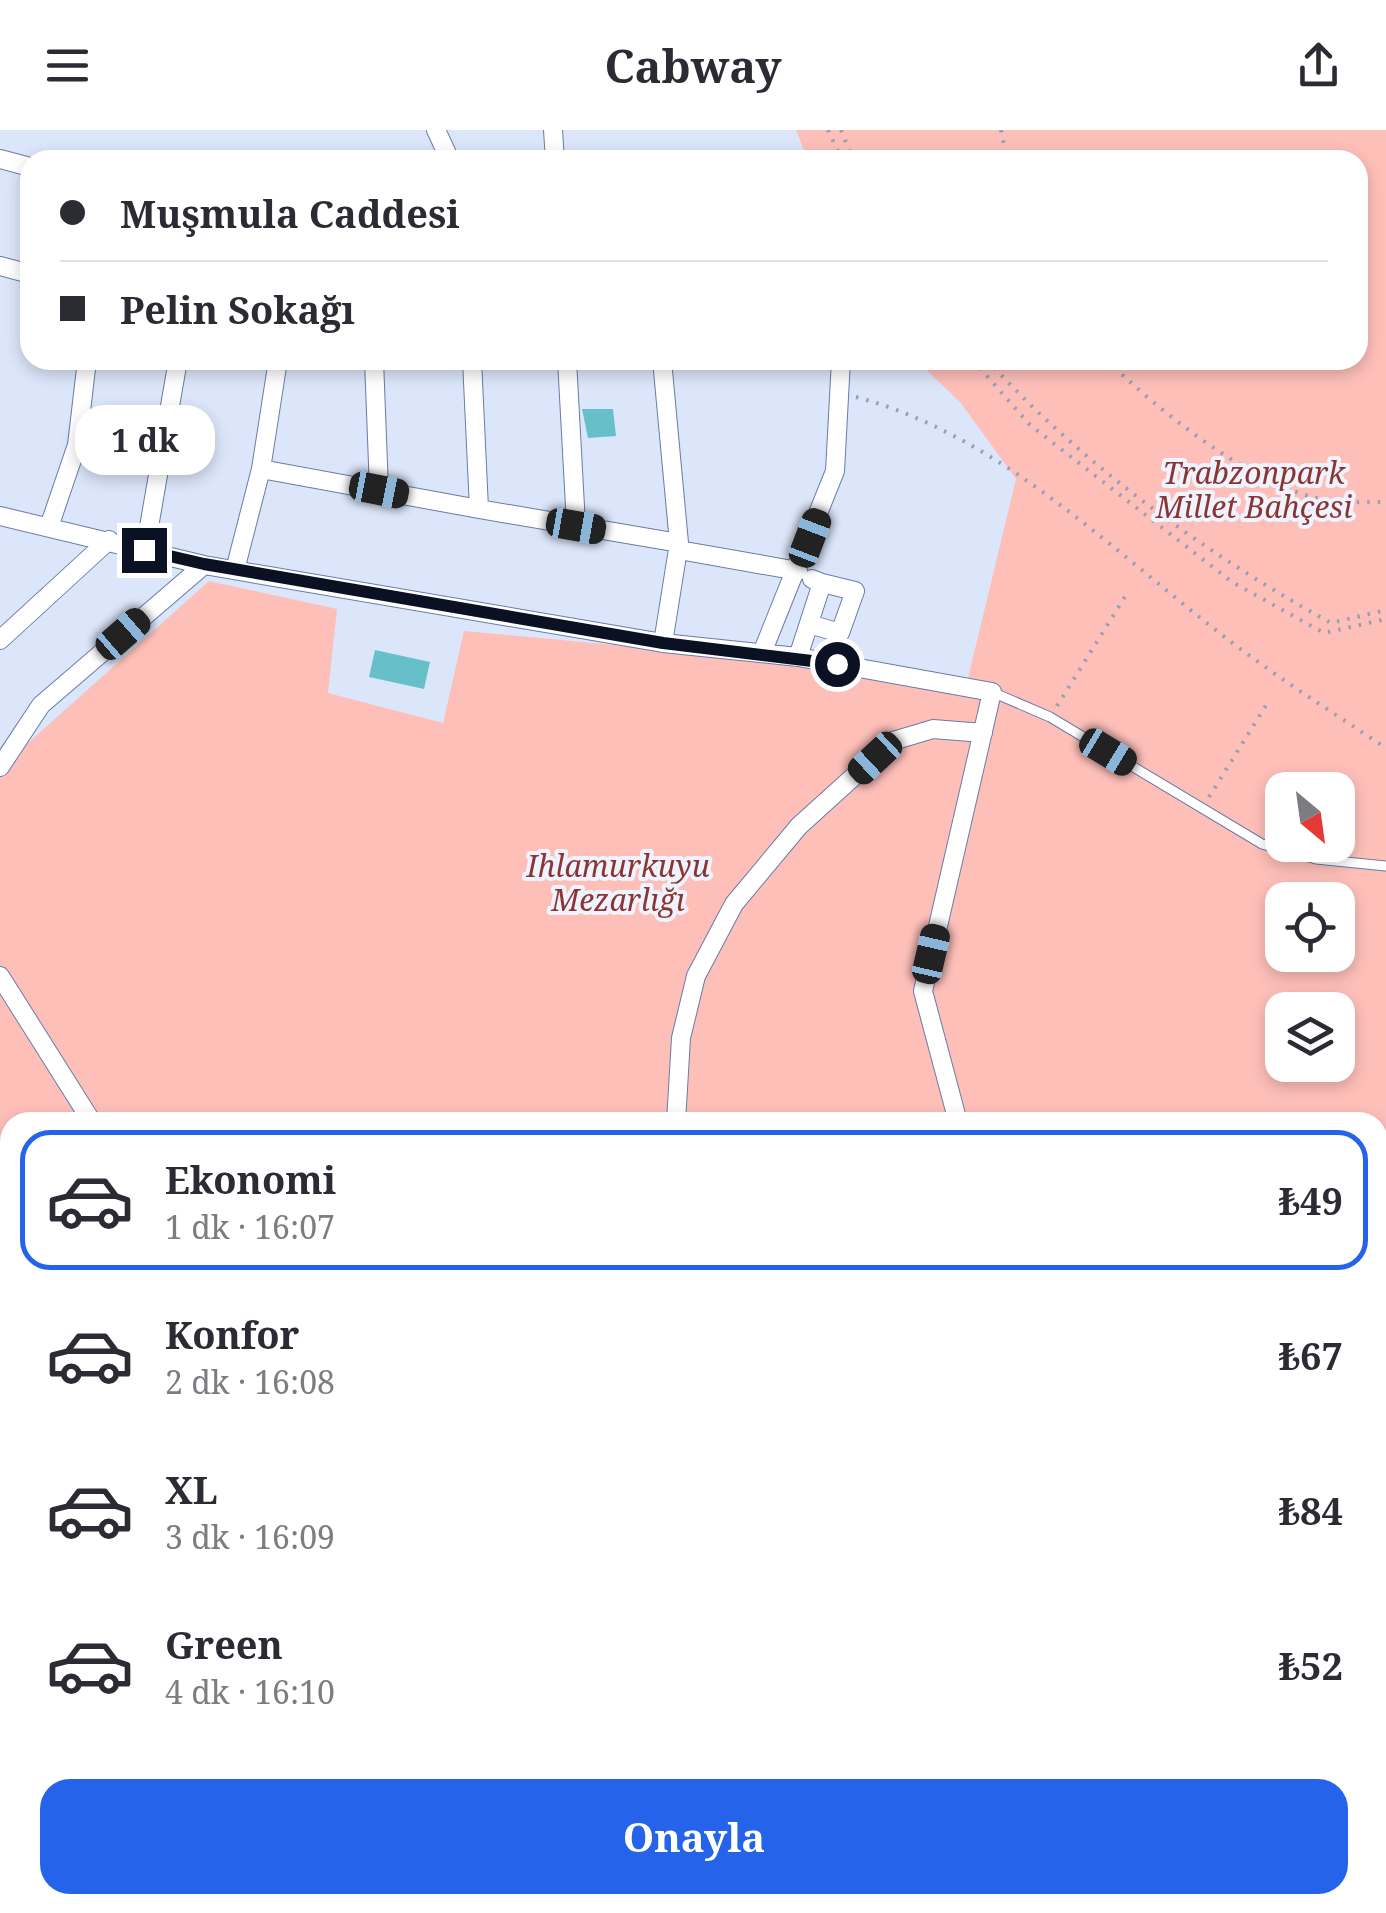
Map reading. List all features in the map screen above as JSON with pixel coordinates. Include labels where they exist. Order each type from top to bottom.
[{"type":"street","points":[[49,527],[77,445],[86,370]]},
{"type":"street","points":[[144,550],[176,370]]},
{"type":"street","points":[[235,570],[261,468],[276,370]]},
{"type":"street","points":[[374,370],[379,490]]},
{"type":"street","points":[[472,370],[479,509]]},
{"type":"street","points":[[567,370],[576,526]]},
{"type":"street","points":[[663,370],[679,547],[663,643]]},
{"type":"street","points":[[762,653],[836,472],[842,370]]},
{"type":"street","points":[[261,468],[679,547],[797,573],[855,592],[840,633],[809,624]]},
{"type":"street","points":[[0,516],[235,570],[663,643],[798,658],[992,692],[923,991],[955,1112]]},
{"type":"street","points":[[0,640],[109,540]]},
{"type":"street","points":[[0,767],[42,704],[204,564]]},
{"type":"street","points":[[798,658],[822,583]]},
{"type":"street","points":[[677,1112],[681,1038],[696,976],[734,904],[799,826],[892,742],[933,730],[983,734]]},
{"type":"street","points":[[0,976],[86,1112]]},
{"type":"lane","points":[[992,692],[1050,718],[1262,844],[1316,859],[1386,866]]},
{"type":"path","points":[[982,370],[1030,425],[1232,582],[1324,633],[1386,619]]},
{"type":"path","points":[[996,370],[1038,416],[1238,571],[1331,623],[1386,610]]},
{"type":"path","points":[[1120,370],[1210,442],[1276,482],[1333,501],[1386,502]]},
{"type":"path","points":[[841,393],[906,410],[966,438],[1222,636],[1386,748]]},
{"type":"path","points":[[1050,718],[1126,595]]},
{"type":"path","points":[[1202,808],[1270,699]]},
{"type":"green space","points":[[796,130],[1386,130],[1386,1112],[0,1112],[0,768],[209,581],[337,609],[328,693],[443,723],[464,631],[968,678],[1016,479],[960,402],[926,370],[1368,370],[1368,150],[804,150]]},
{"type":"building","points":[[582,409],[613,409],[616,436],[588,438]]},
{"type":"building","points":[[375,650],[430,662],[424,689],[369,677]]},
{"type":"route","points":[[144,550],[204,564],[663,643],[837,664]]},
{"type":"park label","name":"Trabzonpark Millet Bahçesi","points":[[1254,491]]},
{"type":"park label","name":"Ihlamurkuyu Mezarlığı","points":[[618,884]]}]
